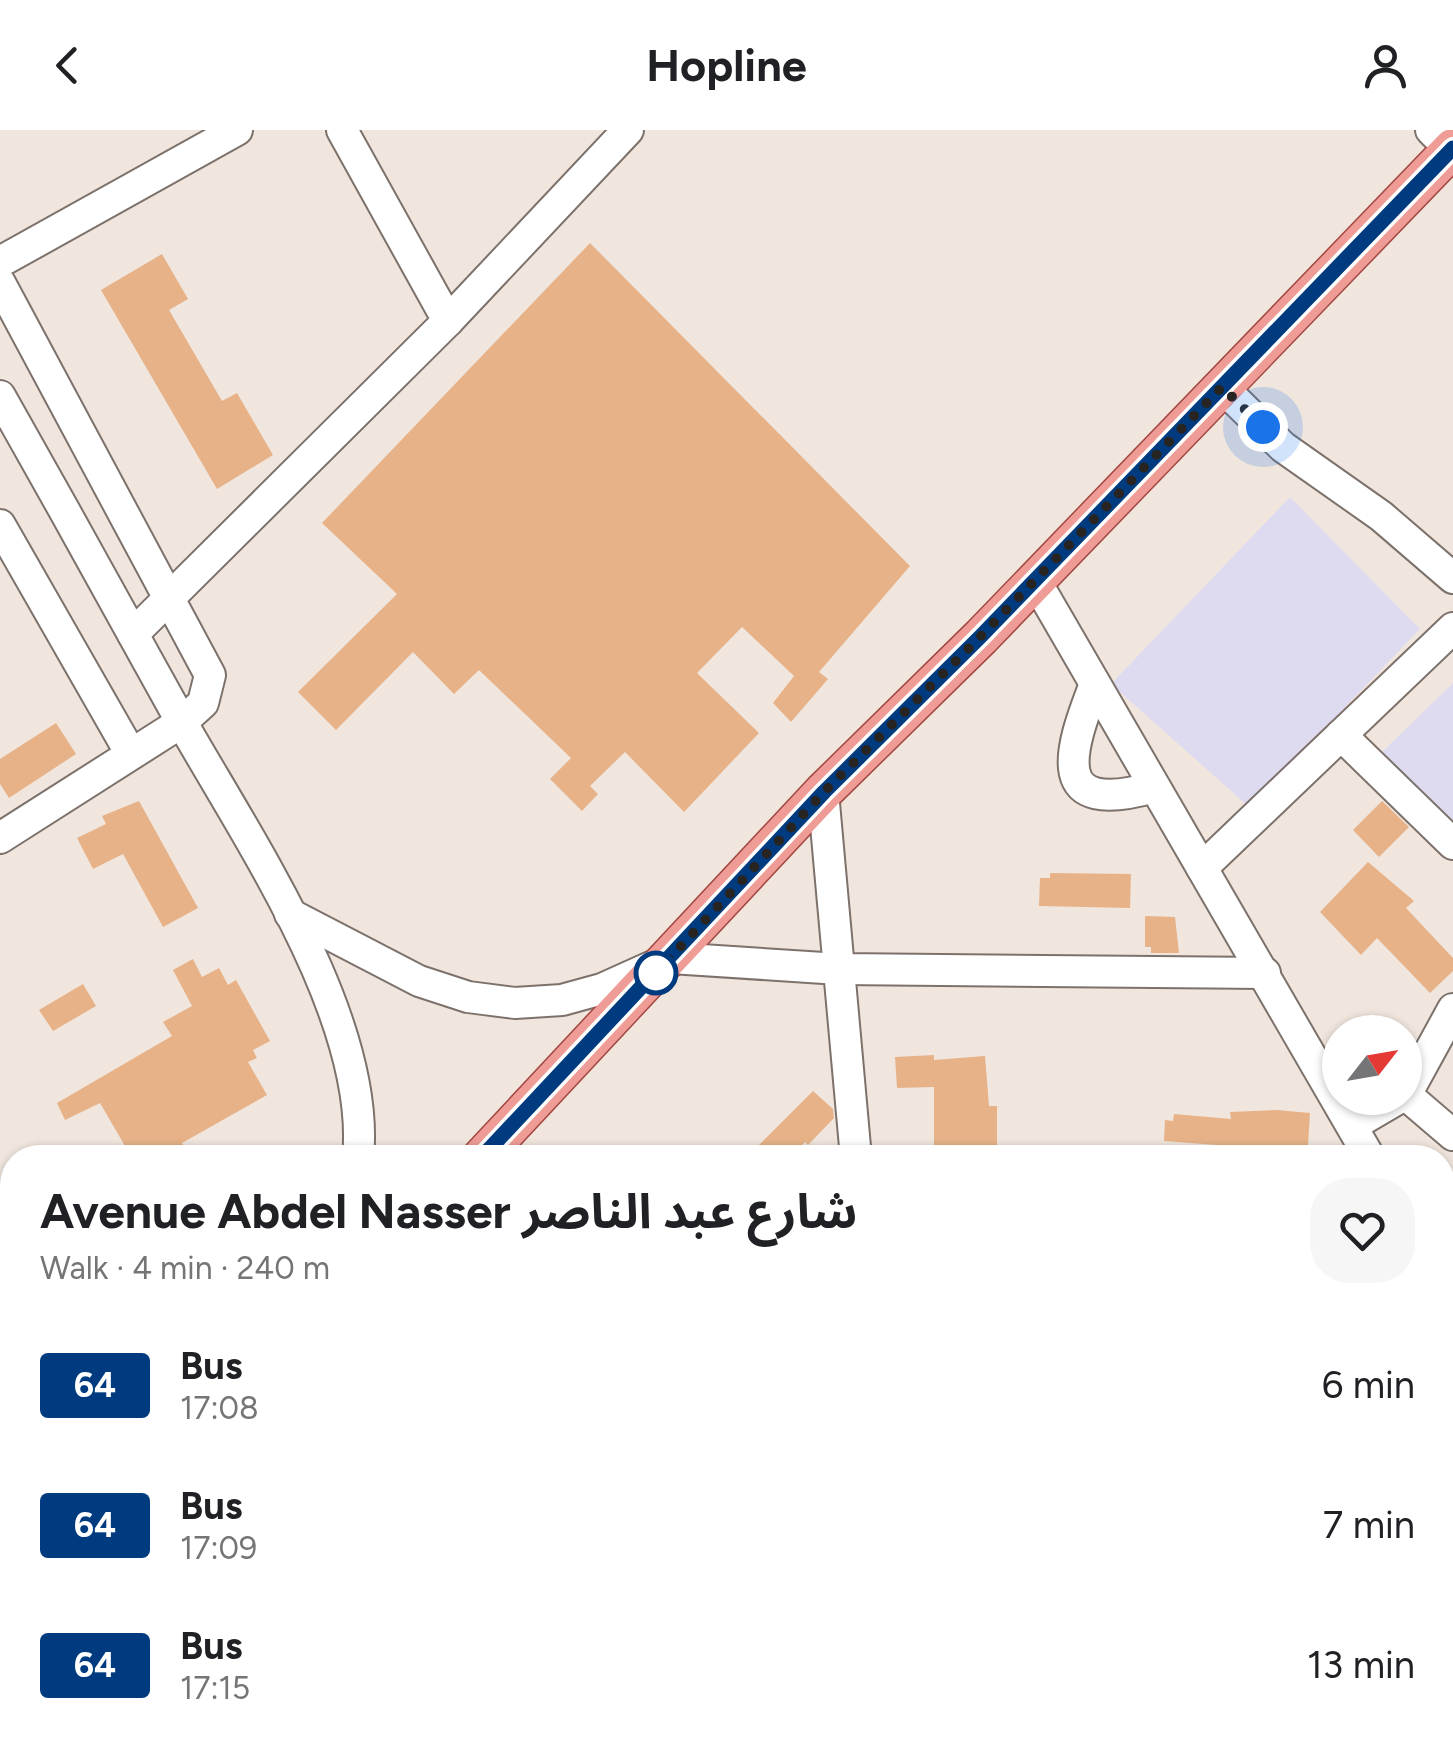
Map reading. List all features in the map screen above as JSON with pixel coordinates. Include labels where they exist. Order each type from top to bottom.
[{"type":"main road","points":[[493,1145],[824,792],[1222,387],[1447,145]]},
{"type":"street","points":[[0,262],[237,130]]},
{"type":"street","points":[[342,130],[448,321]]},
{"type":"street","points":[[133,634],[448,321],[628,130]]},
{"type":"street","points":[[0,282],[210,675],[203,703],[182,722],[0,838]]},
{"type":"street","points":[[1222,387],[1283,447],[1381,516],[1453,578]]},
{"type":"street","points":[[0,396],[290,914],[342,1038],[357,1100],[358,1145]]},
{"type":"street","points":[[0,525],[131,754]]},
{"type":"street","points":[[1035,580],[1363,1145]]},
{"type":"street","points":[[1202,868],[1453,628]]},
{"type":"street","points":[[1095,684],[1074,740],[1070,762],[1076,777],[1086,790],[1111,796],[1154,787]]},
{"type":"street","points":[[1341,736],[1453,844]]},
{"type":"street","points":[[824,792],[855,1145]]},
{"type":"street","points":[[290,914],[418,982],[468,997],[514,1003],[562,1000],[602,990],[671,958],[839,969],[1265,973]]},
{"type":"street","points":[[1422,1062],[1453,1009]]},
{"type":"street","points":[[1422,1110],[1453,1134]]},
{"type":"street","points":[[1353,1125],[1370,1115]]},
{"type":"shaded area","points":[[1290,497],[1420,629],[1249,807],[1111,684]]},
{"type":"shaded area","points":[[1453,683],[1453,821],[1382,752]]},
{"type":"building","points":[[590,243],[910,566],[819,672],[828,679],[791,722],[773,703],[794,676],[742,627],[697,673],[759,733],[684,812],[625,752],[590,786],[598,794],[582,811],[550,779],[571,758],[479,670],[454,694],[413,652],[336,730],[298,692],[397,594],[322,523]]},
{"type":"building","points":[[162,254],[188,299],[169,310],[222,401],[237,393],[273,455],[217,489],[101,290]]},
{"type":"building","points":[[56,723],[76,754],[9,798],[0,784],[0,759]]},
{"type":"building","points":[[139,801],[198,908],[163,927],[123,854],[93,869],[77,838],[106,824],[102,816]]},
{"type":"building","points":[[1382,801],[1409,827],[1379,857],[1353,830]]},
{"type":"building","points":[[1368,862],[1414,901],[1406,908],[1453,958],[1453,971],[1430,993],[1377,938],[1361,955],[1320,912]]},
{"type":"building","points":[[1050,873],[1131,874],[1130,908],[1039,906],[1040,878],[1050,878]]},
{"type":"building","points":[[1145,916],[1175,917],[1179,953],[1151,953],[1151,947],[1145,947]]},
{"type":"building","points":[[193,959],[202,977],[219,968],[228,985],[236,980],[270,1041],[253,1050],[257,1058],[248,1062],[267,1095],[183,1145],[124,1145],[100,1103],[65,1120],[57,1103],[172,1036],[163,1022],[192,1006],[173,970]]},
{"type":"building","points":[[83,984],[96,1006],[53,1031],[39,1010]]},
{"type":"building","points":[[934,1055],[934,1060],[985,1056],[989,1106],[997,1106],[997,1145],[934,1145],[934,1087],[897,1088],[895,1057]]},
{"type":"building","points":[[813,1091],[833,1109],[834,1118],[808,1145],[759,1145]]},
{"type":"building","points":[[1230,1112],[1310,1113],[1308,1145],[1164,1141],[1165,1120],[1173,1121],[1174,1114],[1231,1119]]},
{"type":"bus line","name":"64","points":[[493,1145],[824,792],[981,636],[1453,148]]},
{"type":"route","points":[[656,973],[644,986],[824,792],[1222,387],[1263,427]]}]
